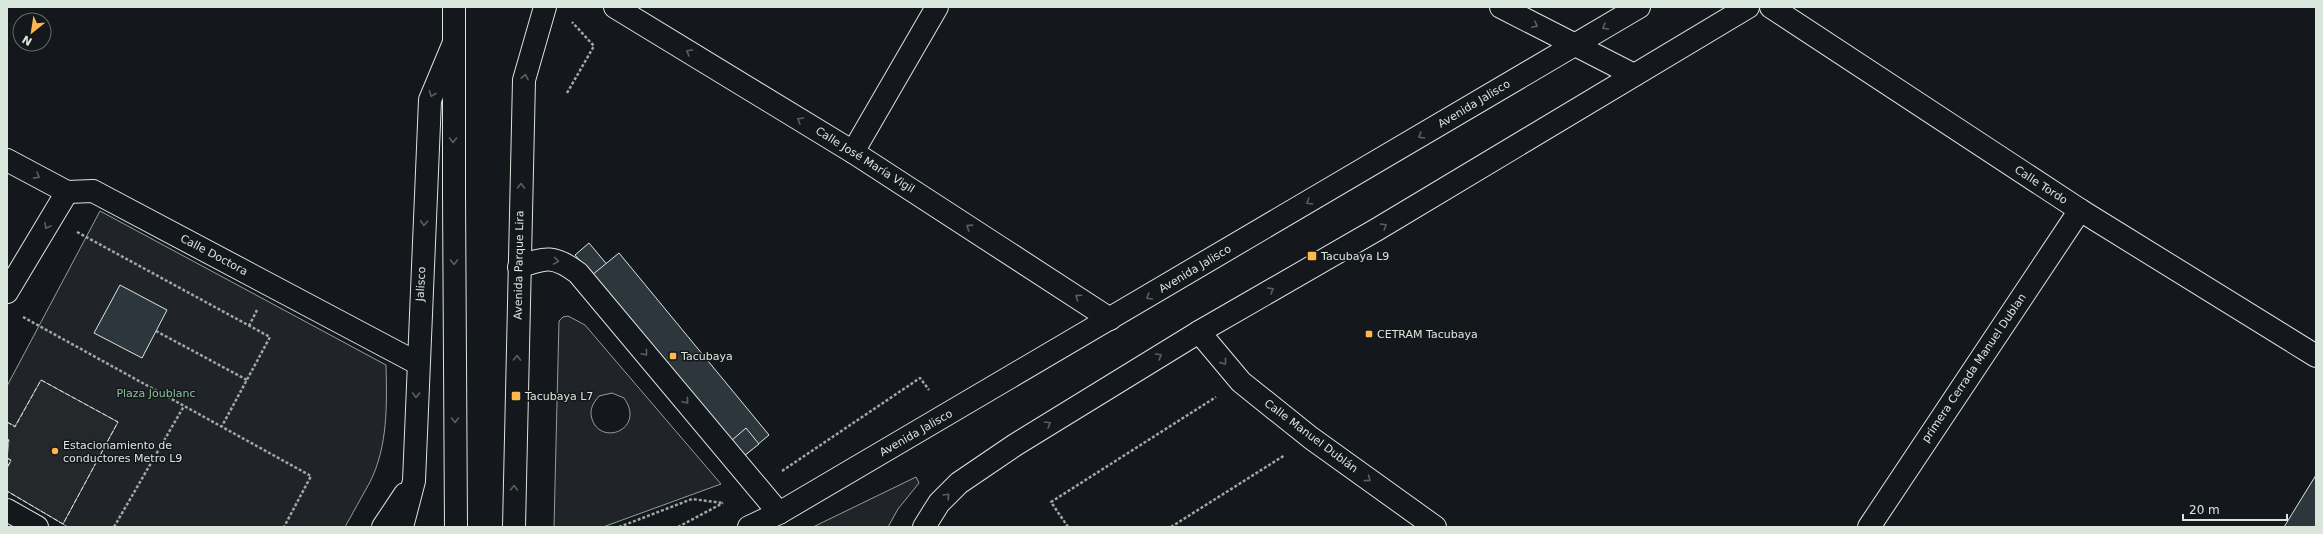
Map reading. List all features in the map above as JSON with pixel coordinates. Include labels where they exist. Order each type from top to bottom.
[{"type":"street","points":[[454,7],[456,527]]},
{"type":"street","name":"Avenida Parque Lira","points":[[514,527],[524,80],[545,7]]},
{"type":"street","name":"Calle José María Vigil","points":[[615,7],[854,152],[1110,319]]},
{"type":"street","points":[[854,152],[937,7]]},
{"type":"street","points":[[1501,7],[1634,75]]},
{"type":"street","name":"Avenida Jalisco","points":[[749,527],[779,513],[1639,7]]},
{"type":"street","points":[[924,527],[939,504],[959,482],[1015,445],[1200,332],[1376,230],[1748,7]]},
{"type":"street","name":"Calle Tordo","points":[[1771,7],[2080,210],[2316,356]]},
{"type":"street","name":"Jalisco","points":[[402,527],[414,481],[417,363],[430,100],[453,45]]},
{"type":"street","points":[[7,160],[67,192],[7,292]]},
{"type":"street","name":"Calle Doctora","points":[[67,192],[93,191],[417,363]]},
{"type":"street","name":"primera Cerrada Manuel Dublan","points":[[1869,527],[2080,210]]},
{"type":"street","points":[[519,267],[541,259],[562,261],[578,273],[779,513]]},
{"type":"street","name":"Calle Manuel Dublán","points":[[1200,332],[1240,382],[1311,438],[1435,527]]},
{"type":"street","points":[[383,527],[414,481]]},
{"type":"street","points":[[7,510],[37,527]]},
{"type":"path","points":[[567,93],[594,46],[568,18]]},
{"type":"path","points":[[86,238],[270,337],[222,426]]},
{"type":"path","points":[[39,326],[311,476],[284,527]]},
{"type":"path","points":[[156,331],[247,380]]},
{"type":"path","points":[[781,472],[920,378],[946,415]]},
{"type":"path","points":[[1068,527],[1051,502],[1240,382]]},
{"type":"path","points":[[114,527],[184,406]]},
{"type":"path","points":[[1171,527],[1311,438]]},
{"type":"path","points":[[619,527],[692,499],[723,503],[678,527]]},
{"type":"green space","name":"Plaza Joublanc","points":[[100,211],[386,365],[385,425],[380,454],[370,482],[345,527],[68,527],[7,491],[7,386]]},
{"type":"green space","points":[[568,316],[585,325],[721,484],[603,527],[554,527],[559,321],[563,317]],"holes":[[[612,393],[624,398],[629,409],[630,418],[626,426],[620,431],[612,433],[604,432],[597,427],[592,419],[591,410],[593,404],[599,396]]]},
{"type":"green space","points":[[916,477],[919,483],[898,509],[888,527],[813,527]]},
{"type":"shaded area","name":"Estacionamiento de conductores Metro L9","points":[[41,380],[118,422],[63,524],[7,491],[7,468],[11,461],[7,458],[9,441],[7,439],[7,422],[15,426]]},
{"type":"building","points":[[589,243],[615,274],[601,286],[575,255]]},
{"type":"building","points":[[619,253],[769,435],[744,456],[581,284]]},
{"type":"building","points":[[120,285],[167,310],[142,358],[94,333]]},
{"type":"building","points":[[746,428],[759,444],[744,456],[731,441]]},
{"type":"building","points":[[2316,475],[2316,527],[2284,527]]},
{"type":"fence","points":[[7,422],[15,427],[41,380],[118,422],[63,524],[7,491]]},
{"type":"fence","points":[[7,439],[9,440],[7,444]]},
{"type":"fence","points":[[7,458],[11,460],[7,468]]},
{"type":"place","name":"Tacubaya L9","points":[[1312,256]]},
{"type":"place","name":"CETRAM Tacubaya","points":[[1369,334]]},
{"type":"place","name":"Tacubaya","points":[[673,356]]},
{"type":"place","name":"Tacubaya L7","points":[[516,396]]},
{"type":"place","name":"Estacionamiento de conductores Metro L9","points":[[55,451]]}]
